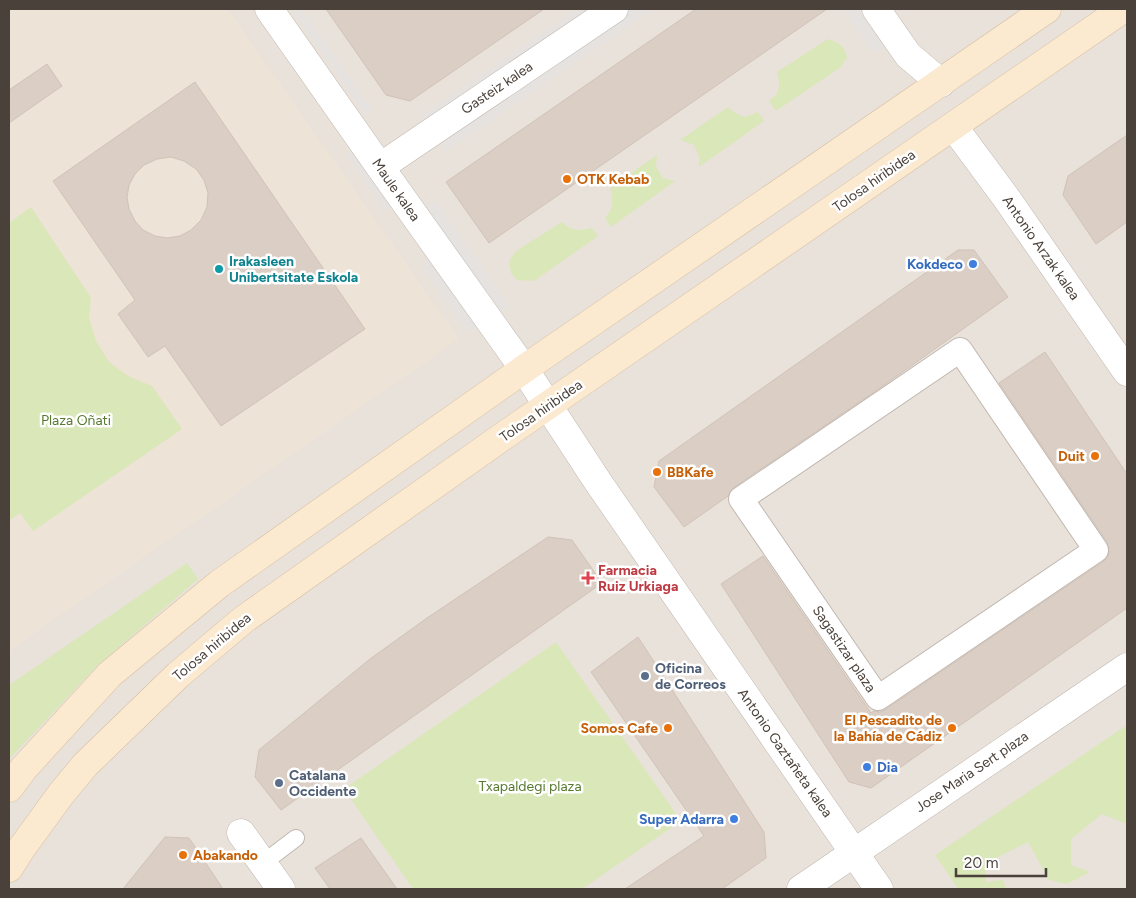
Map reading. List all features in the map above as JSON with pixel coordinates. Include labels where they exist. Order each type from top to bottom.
[{"type":"main road","points":[[14,777],[110,674],[219,584],[524,369],[1047,9]]},
{"type":"main road","name":"Tolosa hiribidea","points":[[9,868],[60,794],[85,765],[178,675],[242,620],[1123,9]]},
{"type":"street","name":"Maule kalea","points":[[269,9],[524,369],[548,406]]},
{"type":"street","name":"Gasteiz kalea","points":[[380,167],[614,9]]},
{"type":"street","points":[[876,9],[908,55],[941,82]]},
{"type":"street","name":"Antonio Arzak kalea","points":[[953,126],[1007,199],[1127,372]]},
{"type":"street","name":"Sagastizar plaza","points":[[960,350],[1096,550],[878,698],[741,499],[960,350]]},
{"type":"street","name":"Antonio Gaztañeta kalea","points":[[548,406],[603,490],[854,853]]},
{"type":"street","name":"Jose Maria Sert plaza","points":[[801,889],[1127,667]]},
{"type":"street","points":[[242,833],[271,881]]},
{"type":"street","points":[[854,853],[879,889]]},
{"type":"lane","points":[[271,881],[296,838]]},
{"type":"shaded area","points":[[9,9],[1127,9],[1127,889],[9,889]]},
{"type":"shaded area","points":[[9,9],[228,9],[459,339],[9,651]]},
{"type":"shaded area","points":[[291,9],[301,9],[372,110],[365,114]]},
{"type":"shaded area","points":[[578,9],[593,9],[426,123],[421,116]]},
{"type":"shaded area","points":[[623,9],[653,9],[446,151],[436,137]]},
{"type":"shaded area","points":[[843,9],[867,9],[890,42],[874,53]]},
{"type":"shaded area","points":[[353,149],[392,205],[385,210],[346,154]]},
{"type":"shaded area","points":[[435,201],[509,305],[494,316],[419,212]]},
{"type":"shaded area","points":[[430,261],[477,326],[469,332],[422,267]]},
{"type":"green space","points":[[828,39],[838,43],[845,50],[847,57],[841,67],[776,111],[769,101],[778,92],[779,81],[777,72]]},
{"type":"green space","points":[[728,107],[735,113],[745,117],[758,112],[764,121],[699,167],[699,156],[694,145],[680,140]]},
{"type":"green space","points":[[657,155],[656,167],[663,178],[675,181],[611,227],[605,218],[612,204],[610,188]]},
{"type":"green space","name":"Plaza Oñati","points":[[31,207],[91,298],[89,318],[96,341],[109,362],[128,376],[152,386],[182,429],[33,531],[20,513],[9,521],[9,223]]},
{"type":"green space","points":[[562,222],[576,230],[592,228],[598,236],[534,281],[517,280],[511,273],[509,261],[516,251]]},
{"type":"green space","points":[[187,563],[198,579],[99,664],[9,759],[9,685]]},
{"type":"green space","name":"Txapaldegi plaza","points":[[556,642],[681,821],[582,889],[413,889],[344,789]]},
{"type":"green space","points":[[1127,725],[1127,824],[1102,814],[1071,839],[1071,865],[1090,872],[1067,884],[1049,880],[1028,842],[986,863],[986,882],[1003,880],[1006,889],[958,889],[935,855]]},
{"type":"building","points":[[326,9],[544,9],[410,101],[386,95]]},
{"type":"building","points":[[696,9],[827,9],[489,243],[446,182]]},
{"type":"building","points":[[47,64],[62,86],[9,123],[9,90]]},
{"type":"building","name":"Irakasleen Unibertsitate Eskola","points":[[195,82],[365,329],[221,426],[165,346],[148,357],[118,314],[135,300],[53,181]],"holes":[[[171,157],[184,161],[196,169],[204,180],[208,193],[207,207],[201,220],[191,230],[180,236],[167,238],[155,236],[143,230],[135,221],[129,209],[127,197],[129,185],[135,174],[144,165],[157,159]]]},
{"type":"building","points":[[1127,135],[1127,222],[1096,244],[1063,195],[1068,176]]},
{"type":"building","points":[[958,250],[974,250],[1008,297],[880,388],[733,488],[728,496],[684,527],[654,487],[659,461]]},
{"type":"building","points":[[1045,352],[1127,474],[1127,608],[871,788],[849,782],[721,584],[763,556],[871,713],[886,709],[1104,561],[1109,552],[1107,542],[999,383]]},
{"type":"building","points":[[548,537],[572,540],[602,583],[281,810],[255,777],[259,750],[370,659],[427,618]]},
{"type":"building","points":[[638,637],[764,832],[766,858],[722,889],[625,889],[704,836],[591,672]]},
{"type":"building","points":[[165,837],[189,838],[223,889],[123,889]]},
{"type":"building","points":[[361,838],[397,889],[330,889],[315,868]]},
{"type":"place","name":"OTK Kebab","points":[[567,179]]},
{"type":"place","name":"Kokdeco","points":[[973,264]]},
{"type":"place","name":"Irakasleen Unibertsitate Eskola","points":[[219,269]]},
{"type":"place","name":"Duit","points":[[1095,456]]},
{"type":"place","name":"BBKafe","points":[[657,472]]},
{"type":"place","name":"Farmacia Ruiz Urkiaga","points":[[588,578]]},
{"type":"place","name":"Oficina de Correos","points":[[645,676]]},
{"type":"place","name":"Somos Cafe","points":[[668,728]]},
{"type":"place","name":"El Pescadito de la Bahía de Cádiz","points":[[952,728]]},
{"type":"place","name":"Dia","points":[[867,767]]},
{"type":"place","name":"Catalana Occidente","points":[[279,783]]},
{"type":"place","name":"Super Adarra","points":[[734,819]]},
{"type":"place","name":"Abakando","points":[[183,855]]}]
